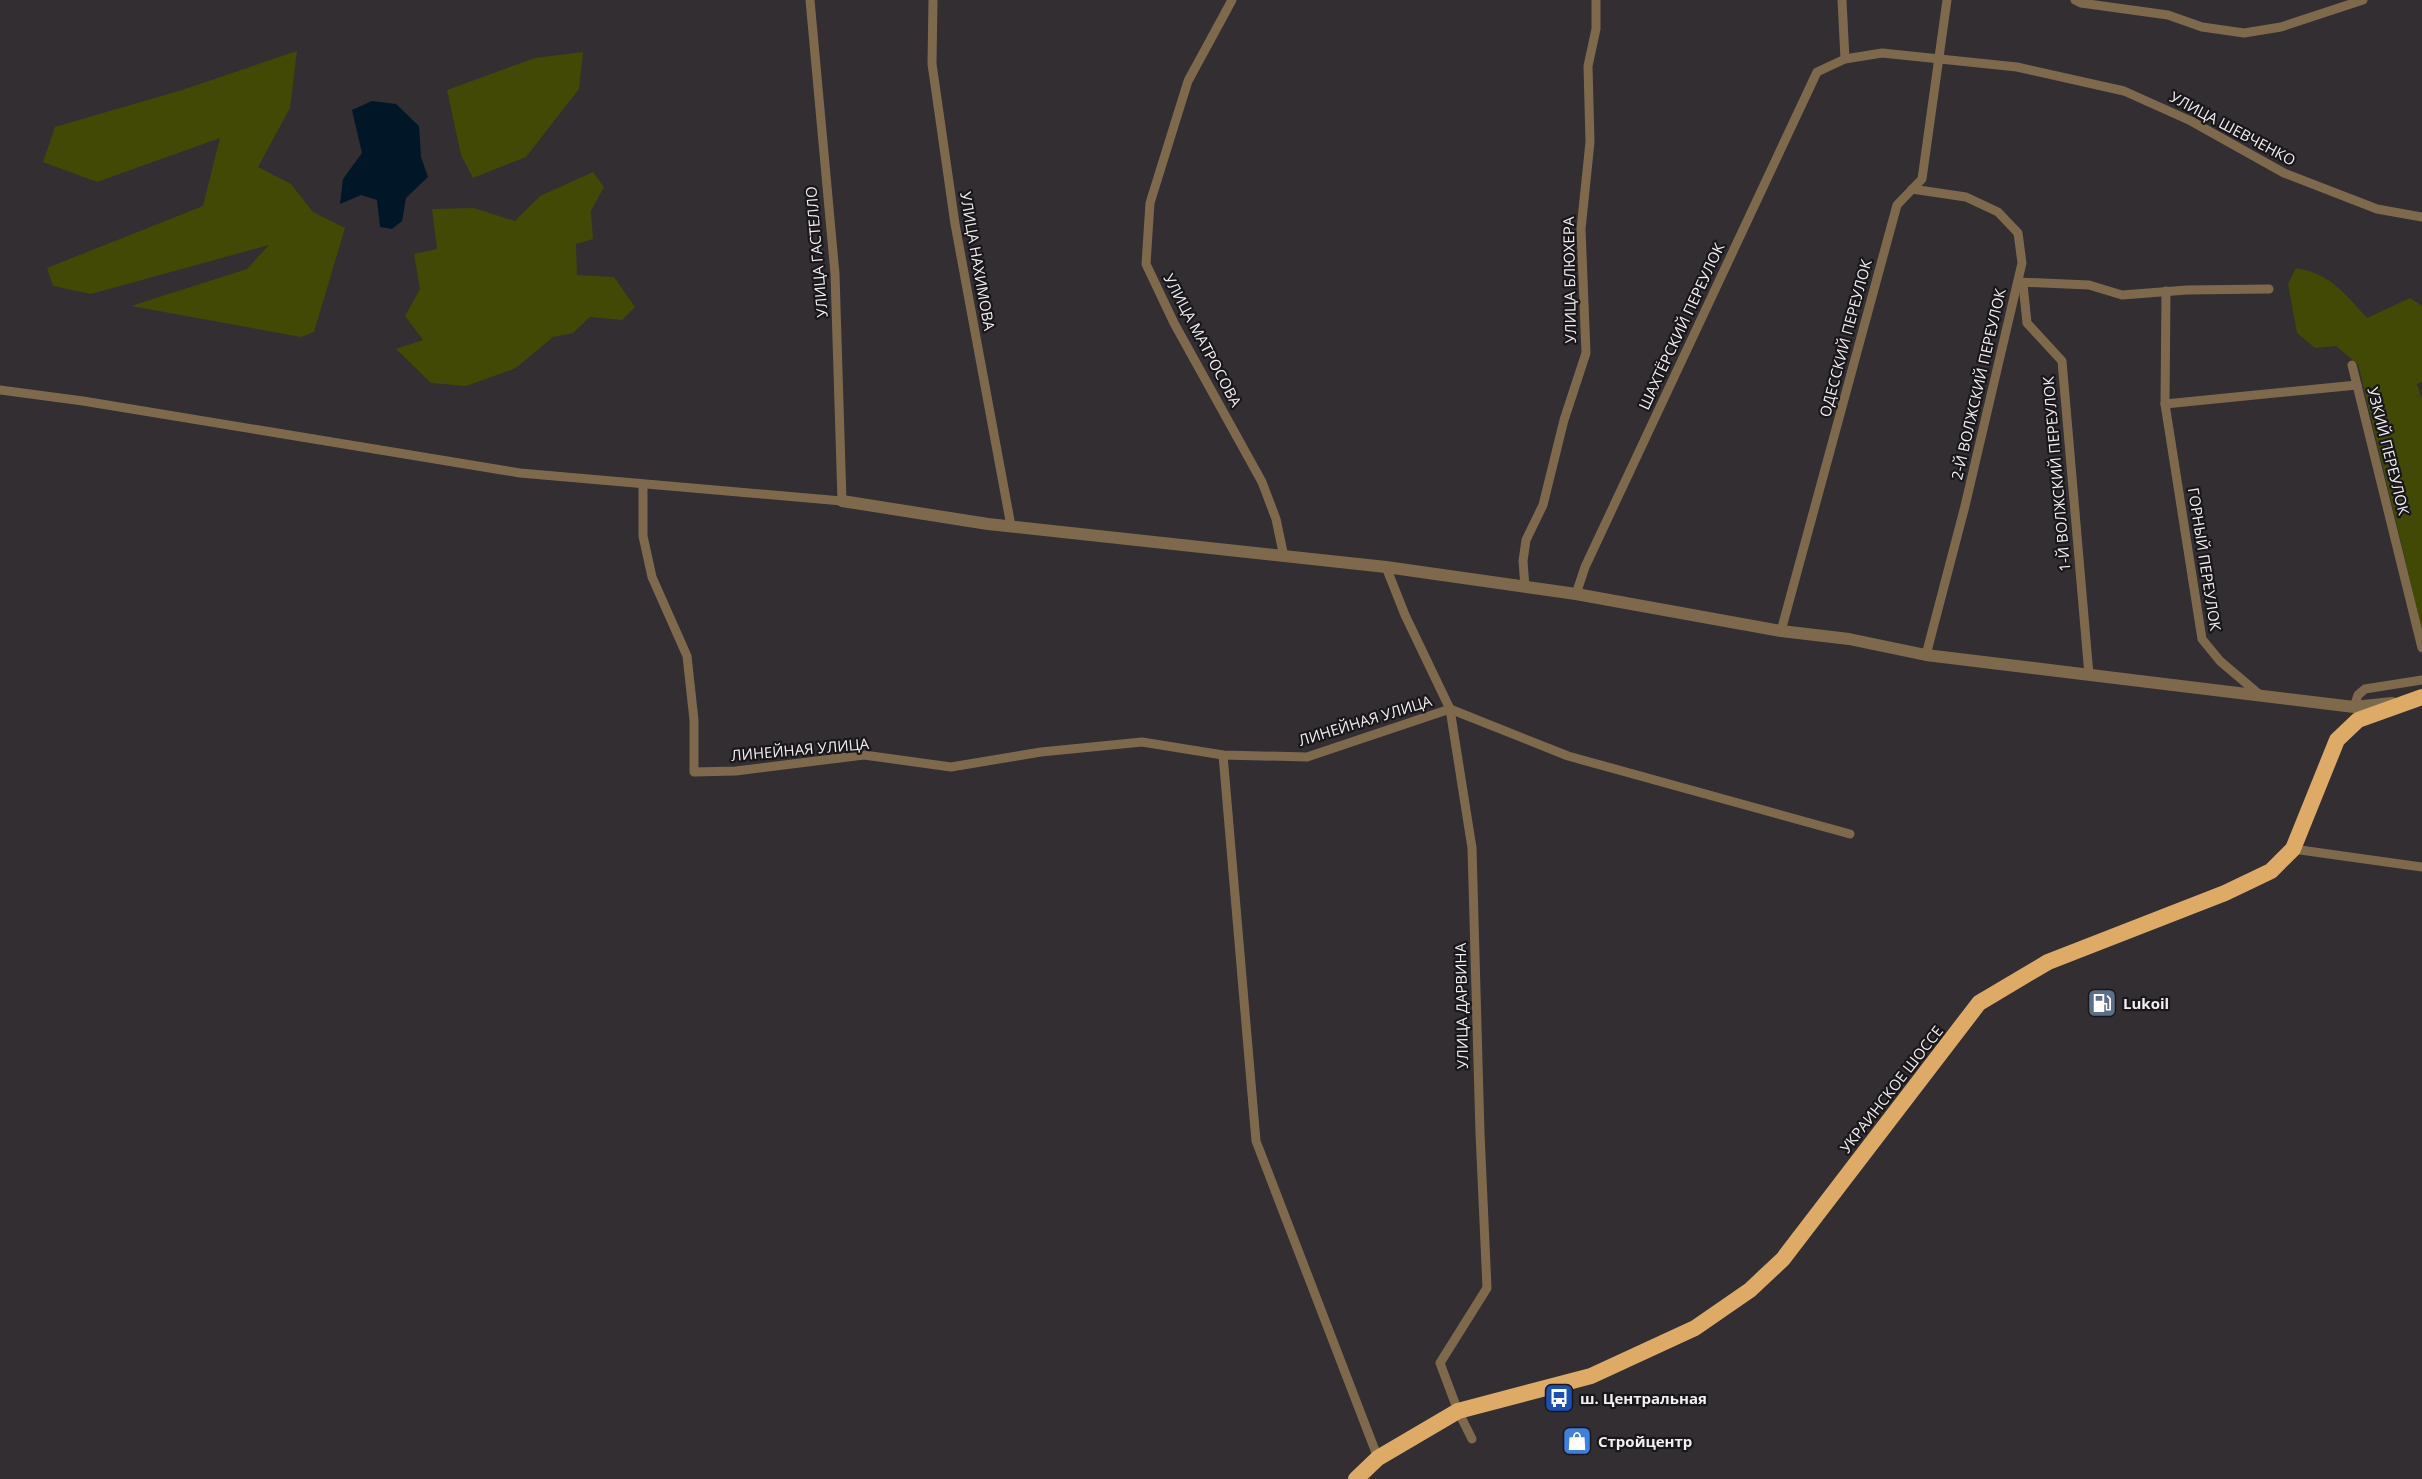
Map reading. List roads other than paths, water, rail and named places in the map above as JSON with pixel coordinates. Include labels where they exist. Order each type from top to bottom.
[{"type":"highway","name":"УКРАИНСКОЕ ШОССЕ","points":[[1356,1479],[1378,1458],[1458,1411],[1591,1376],[1695,1328],[1750,1290],[1783,1259],[1979,1003],[2048,962],[2225,893],[2271,871],[2293,849],[2337,740],[2358,720],[2422,697]]},
{"type":"street","name":"УЛИЦА ГАСТЕЛЛО","points":[[810,0],[835,274],[842,501]]},
{"type":"street","name":"УЛИЦА НАХИМОВА","points":[[933,0],[932,64],[955,224],[1011,526]]},
{"type":"street","name":"УЛИЦА МАТРОСОВА","points":[[1232,0],[1188,81],[1150,203],[1146,264],[1174,323],[1262,482],[1276,519],[1284,557]]},
{"type":"street","name":"УЛИЦА БЛЮХЕРА","points":[[1525,587],[1522,561],[1526,540],[1543,505],[1564,420],[1586,353],[1581,229],[1590,142],[1588,66],[1596,29],[1596,0]]},
{"type":"street","points":[[1842,0],[1845,59]]},
{"type":"street","name":"ОДЕССКИЙ ПЕРЕУЛОК","points":[[1781,631],[1897,205],[1922,179],[1941,59],[1947,0]]},
{"type":"street","points":[[2076,0],[2081,3],[2168,15],[2202,27],[2244,33],[2281,27],[2363,0]]},
{"type":"street","name":"УЛИЦА ШЕВЧЕНКО","points":[[1817,72],[1845,59],[1882,53],[2017,67],[2124,91],[2191,121],[2284,173],[2377,209],[2422,217]]},
{"type":"street","name":"ШАХТЁРСКИЙ ПЕРЕУЛОК","points":[[1576,594],[1585,567],[1817,72]]},
{"type":"street","name":"2-Й ВОЛЖСКИЙ ПЕРЕУЛОК","points":[[1912,189],[1966,197],[1998,212],[2018,233],[2022,263],[2020,283],[1926,655]]},
{"type":"street","points":[[2020,283],[2089,285],[2122,294],[2269,289]]},
{"type":"street","name":"1-Й ВОЛЖСКИЙ ПЕРЕУЛОК","points":[[2020,283],[2027,323],[2062,361],[2089,675]]},
{"type":"street","name":"ГОРНЫЙ ПЕРЕУЛОК","points":[[2166,291],[2164,404],[2202,639],[2220,661],[2260,695]]},
{"type":"street","name":"УЗКИЙ ПЕРЕУЛОК","points":[[2352,365],[2422,648]]},
{"type":"street","points":[[2164,404],[2357,385]]},
{"type":"street","points":[[0,390],[83,401],[520,473],[842,501],[1011,526],[1386,567],[1576,594],[1781,631],[1849,639],[1926,655],[2354,707],[2401,703]]},
{"type":"street","name":"ЛИНЕЙНАЯ УЛИЦА","points":[[643,485],[642,536],[652,577],[687,656],[694,720],[694,772],[736,771],[864,755],[951,767],[1041,752],[1142,742],[1223,755],[1307,757],[1450,709],[1568,756],[1850,834]]},
{"type":"street","name":"УЛИЦА ДАРВИНА","points":[[1386,567],[1405,615],[1450,709],[1472,848],[1479,1121],[1487,1288],[1440,1363],[1458,1411],[1472,1438]]},
{"type":"street","points":[[2354,707],[2358,695],[2365,689],[2422,680]]},
{"type":"street","points":[[1223,755],[1256,1141],[1378,1458]]},
{"type":"street","points":[[2293,849],[2422,867]]},
{"type":"water","points":[[372,101],[396,104],[419,126],[421,157],[428,177],[406,198],[402,221],[392,229],[380,227],[377,200],[361,195],[340,204],[343,179],[362,153],[352,110]]},
{"type":"place","name":"Lukoil","points":[[2102,1003]]},
{"type":"place","name":"ш. Центральная","points":[[1559,1398]]},
{"type":"place","name":"Стройцентр","points":[[1577,1441]]}]
